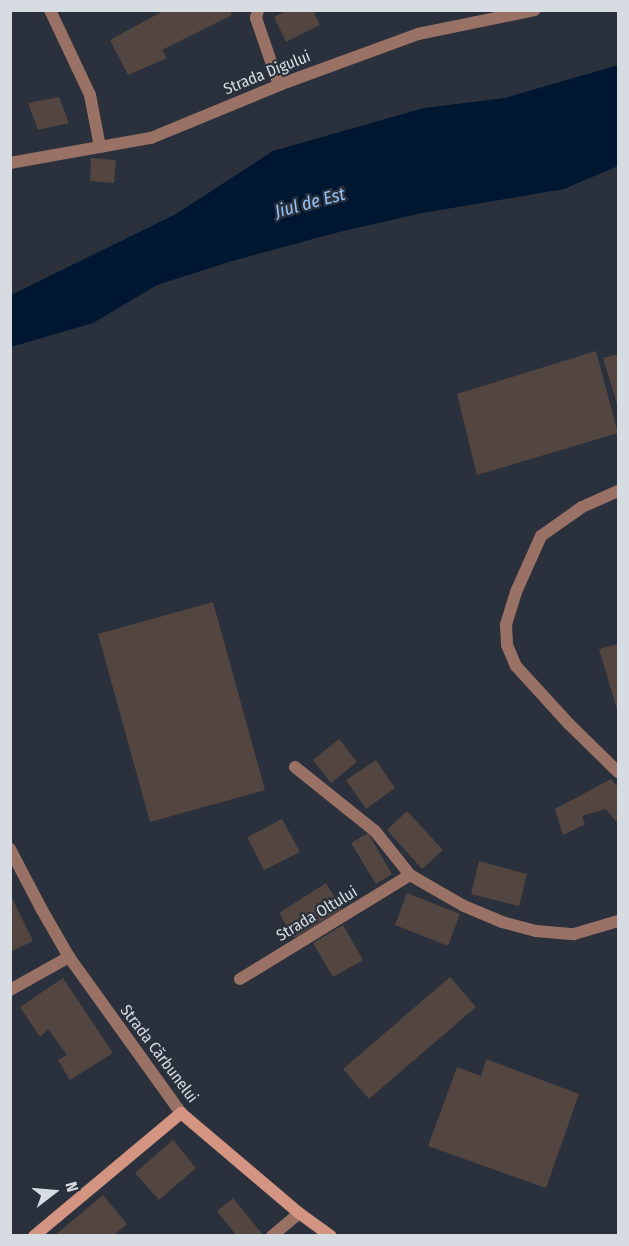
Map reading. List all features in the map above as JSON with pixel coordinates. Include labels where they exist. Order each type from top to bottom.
[{"type":"street","points":[[50,10],[90,95],[100,147]]},
{"type":"street","points":[[258,10],[256,18],[279,85]]},
{"type":"street","name":"Strada Digului","points":[[10,163],[151,138],[279,85],[418,34],[535,10]]},
{"type":"street","points":[[618,491],[582,507],[541,536],[516,592],[506,625],[507,645],[516,666],[569,724],[618,772]]},
{"type":"street","points":[[295,767],[375,831],[410,875],[464,906],[502,922],[536,931],[573,934],[618,921]]},
{"type":"street","name":"Strada Cărbunelui","points":[[10,849],[69,957],[181,1113],[299,1213],[331,1236]]},
{"type":"street","name":"Strada Oltului","points":[[240,979],[410,875]]},
{"type":"street","points":[[10,990],[69,957]]},
{"type":"street","points":[[34,1236],[181,1113]]},
{"type":"street","points":[[272,1236],[299,1213]]},
{"type":"water","name":"Jiul de Est","points":[[618,65],[618,166],[564,189],[422,213],[335,233],[232,261],[157,285],[93,323],[11,347],[11,295],[176,214],[273,151],[424,108],[505,98]]},
{"type":"building","points":[[165,10],[229,10],[232,15],[162,50],[167,58],[128,75],[110,40]]},
{"type":"building","points":[[288,10],[313,10],[320,25],[286,42],[274,17]]},
{"type":"building","points":[[59,97],[69,123],[38,130],[28,103]]},
{"type":"building","points":[[91,158],[116,160],[114,183],[90,181]]},
{"type":"building","points":[[596,351],[618,433],[477,475],[457,394]]},
{"type":"building","points":[[618,354],[618,407],[603,358]]},
{"type":"building","points":[[213,602],[265,790],[150,822],[98,634]]},
{"type":"building","points":[[618,644],[618,713],[599,649]]},
{"type":"building","points":[[339,739],[357,762],[331,783],[313,760]]},
{"type":"building","points":[[376,760],[395,788],[366,809],[346,780]]},
{"type":"building","points":[[611,779],[618,787],[618,824],[606,809],[582,816],[585,824],[563,835],[555,809]]},
{"type":"building","points":[[407,811],[443,850],[422,869],[387,830]]},
{"type":"building","points":[[282,819],[300,852],[264,870],[247,837]]},
{"type":"building","points":[[368,833],[392,874],[376,884],[351,843]]},
{"type":"building","points":[[479,861],[527,874],[519,906],[471,894]]},
{"type":"building","points":[[326,883],[342,909],[294,938],[279,913]]},
{"type":"building","points":[[407,893],[460,914],[448,946],[395,925]]},
{"type":"building","points":[[10,894],[33,941],[10,952]]},
{"type":"building","points":[[343,925],[363,960],[333,977],[313,943]]},
{"type":"building","points":[[450,977],[476,1007],[369,1099],[343,1069]]},
{"type":"building","points":[[63,978],[113,1053],[70,1080],[58,1060],[67,1055],[48,1029],[40,1037],[20,1007]]},
{"type":"building","points":[[486,1059],[579,1094],[546,1188],[428,1146],[457,1067],[481,1076]]},
{"type":"building","points":[[173,1140],[196,1168],[159,1200],[135,1173]]},
{"type":"building","points":[[103,1195],[127,1224],[113,1236],[54,1236]]},
{"type":"building","points":[[233,1198],[262,1236],[237,1236],[217,1211]]}]
